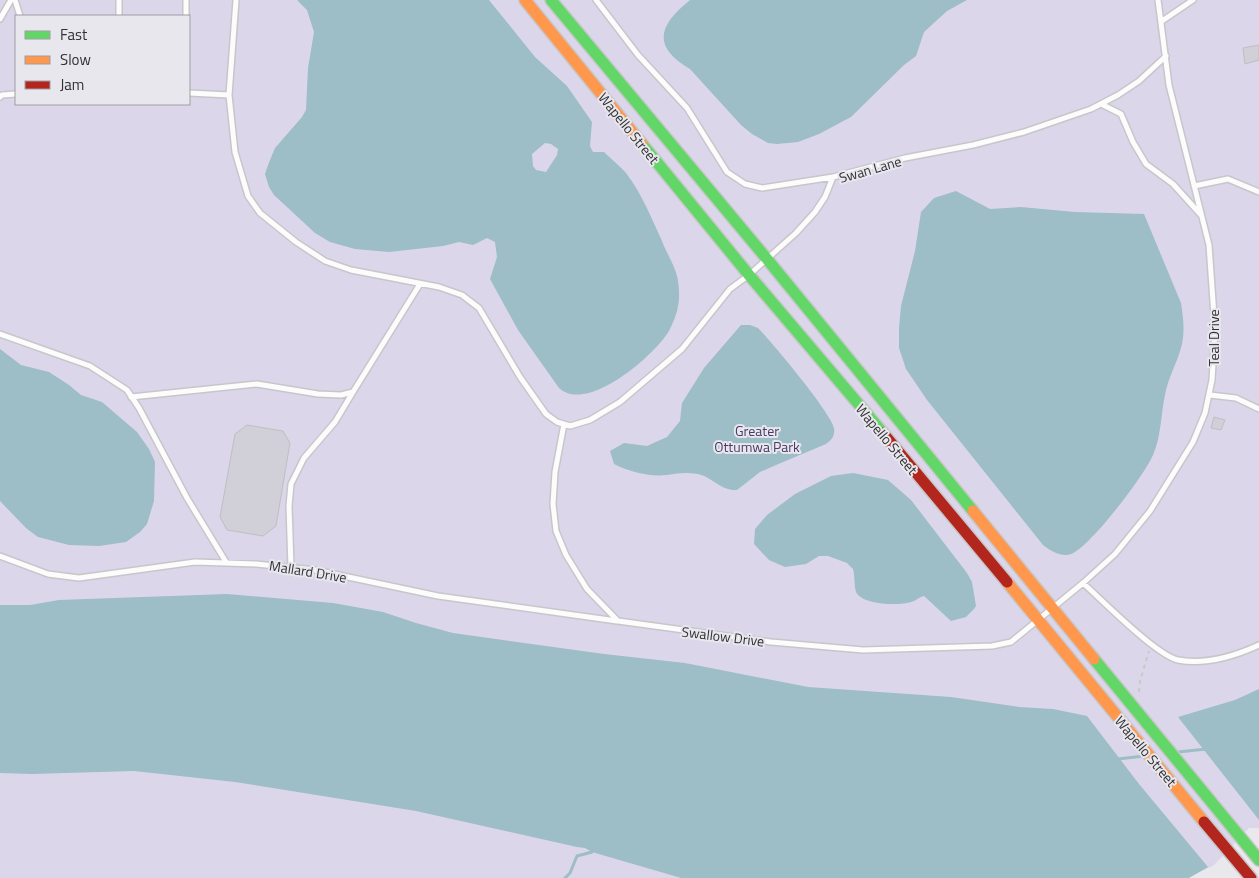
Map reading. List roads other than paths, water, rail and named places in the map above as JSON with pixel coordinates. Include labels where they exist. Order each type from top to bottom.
[{"type":"main road","name":"Wapello Street","points":[[525,0],[749,275],[1039,619],[1250,878]]},
{"type":"main road","name":"Wapello Street","points":[[551,0],[767,259],[1259,860]]},
{"type":"lane","points":[[0,19],[11,0]]},
{"type":"lane","points":[[15,0],[20,15]]},
{"type":"lane","points":[[119,0],[119,15]]},
{"type":"lane","points":[[186,0],[186,15]]},
{"type":"lane","points":[[236,0],[230,95],[235,152],[248,196],[260,213],[296,242],[326,261],[351,270],[439,287],[462,295],[479,308],[520,377],[546,414],[564,424],[555,472],[553,504],[556,531],[566,556],[587,589],[618,621]]},
{"type":"lane","points":[[596,0],[638,54],[688,108],[727,172],[744,184],[762,188],[833,177]]},
{"type":"lane","name":"Teal Drive","points":[[1039,619],[1115,554],[1150,511],[1193,442],[1205,413],[1210,394],[1215,330],[1209,246],[1169,85],[1158,0]]},
{"type":"lane","points":[[1162,21],[1193,0]]},
{"type":"lane","name":"Swan Lane","points":[[564,424],[570,426],[590,420],[620,402],[682,349],[730,289],[749,275],[796,233],[815,212],[825,197],[833,177],[905,158],[973,145],[1024,132],[1091,109],[1139,81],[1166,56]]},
{"type":"lane","points":[[190,93],[230,95]]},
{"type":"lane","points":[[0,97],[2,95],[15,94]]},
{"type":"lane","points":[[1101,104],[1121,114],[1133,142],[1146,164],[1172,184],[1201,216]]},
{"type":"lane","points":[[1194,186],[1228,179],[1259,192]]},
{"type":"lane","points":[[291,567],[289,506],[291,484],[304,458],[335,422],[420,284]]},
{"type":"lane","points":[[0,334],[90,366],[127,390],[139,408],[187,498],[226,562]]},
{"type":"lane","points":[[131,397],[257,384],[318,394],[342,395],[353,392]]},
{"type":"lane","points":[[1210,394],[1236,398],[1259,408]]},
{"type":"lane","name":"Mallard Drive","points":[[0,556],[48,574],[79,578],[195,562],[226,562],[291,567],[315,570],[438,596],[618,621]]},
{"type":"lane","points":[[1083,583],[1151,645],[1176,660],[1201,661],[1240,653],[1259,644]]},
{"type":"lane","name":"Swallow Drive","points":[[618,621],[771,642],[863,650],[992,646],[1011,642],[1039,619]]},
{"type":"water","points":[[297,0],[489,0],[535,57],[567,86],[592,122],[590,146],[593,152],[604,152],[626,173],[646,206],[676,272],[678,283],[679,299],[677,309],[669,331],[661,342],[635,367],[619,379],[586,394],[571,394],[559,388],[518,330],[490,279],[497,257],[495,242],[487,238],[473,245],[459,242],[443,246],[389,252],[355,249],[330,242],[315,233],[274,195],[265,174],[268,165],[275,148],[306,110],[308,68],[314,32],[307,10]],"holes":[[[545,143],[551,144],[558,149],[557,155],[546,172],[536,170],[533,166],[532,154]]]},
{"type":"water","points":[[690,0],[967,0],[947,11],[924,32],[916,56],[904,65],[851,117],[819,134],[798,142],[777,144],[768,143],[741,125],[690,69],[669,52],[665,44],[664,35],[666,27],[671,18]]},
{"type":"water","points":[[956,191],[990,209],[1021,207],[1075,212],[1144,214],[1181,303],[1184,328],[1183,339],[1166,388],[1159,433],[1153,455],[1116,510],[1091,539],[1071,554],[1060,554],[1043,545],[927,400],[906,369],[899,348],[901,306],[915,251],[921,212],[934,198]]},
{"type":"water","points":[[741,325],[750,325],[758,328],[800,378],[831,420],[834,431],[831,439],[826,444],[760,472],[737,490],[721,486],[698,474],[647,475],[633,472],[614,464],[610,451],[624,443],[647,446],[667,437],[680,421],[682,403],[704,368]]},
{"type":"water","points":[[0,349],[21,365],[49,372],[81,395],[102,402],[137,432],[149,449],[155,462],[154,501],[147,524],[140,532],[126,542],[99,546],[69,545],[38,537],[26,528],[0,501]]},
{"type":"water","points":[[853,473],[888,480],[911,500],[972,582],[976,606],[966,617],[951,621],[924,596],[913,601],[898,604],[865,600],[856,592],[853,569],[847,563],[828,556],[819,556],[806,564],[785,567],[769,560],[754,544],[755,529],[767,515],[795,494],[831,476]]},
{"type":"water","points":[[227,594],[333,603],[383,612],[453,633],[685,663],[808,687],[951,697],[1019,707],[1053,709],[1087,716],[1139,784],[1208,867],[1189,878],[681,878],[592,852],[585,848],[416,811],[235,782],[134,771],[0,773],[0,605],[30,605],[59,600]]},
{"type":"water","points":[[1259,689],[1259,820],[1178,717],[1235,700]]},
{"type":"waterway","points":[[1178,752],[1206,749]]},
{"type":"waterway","points":[[1118,759],[1144,756]]},
{"type":"waterway","points":[[565,878],[570,873],[577,856],[592,852],[592,849]]},
{"type":"park label","name":"Greater Ottumwa Park","points":[[757,438]]}]
